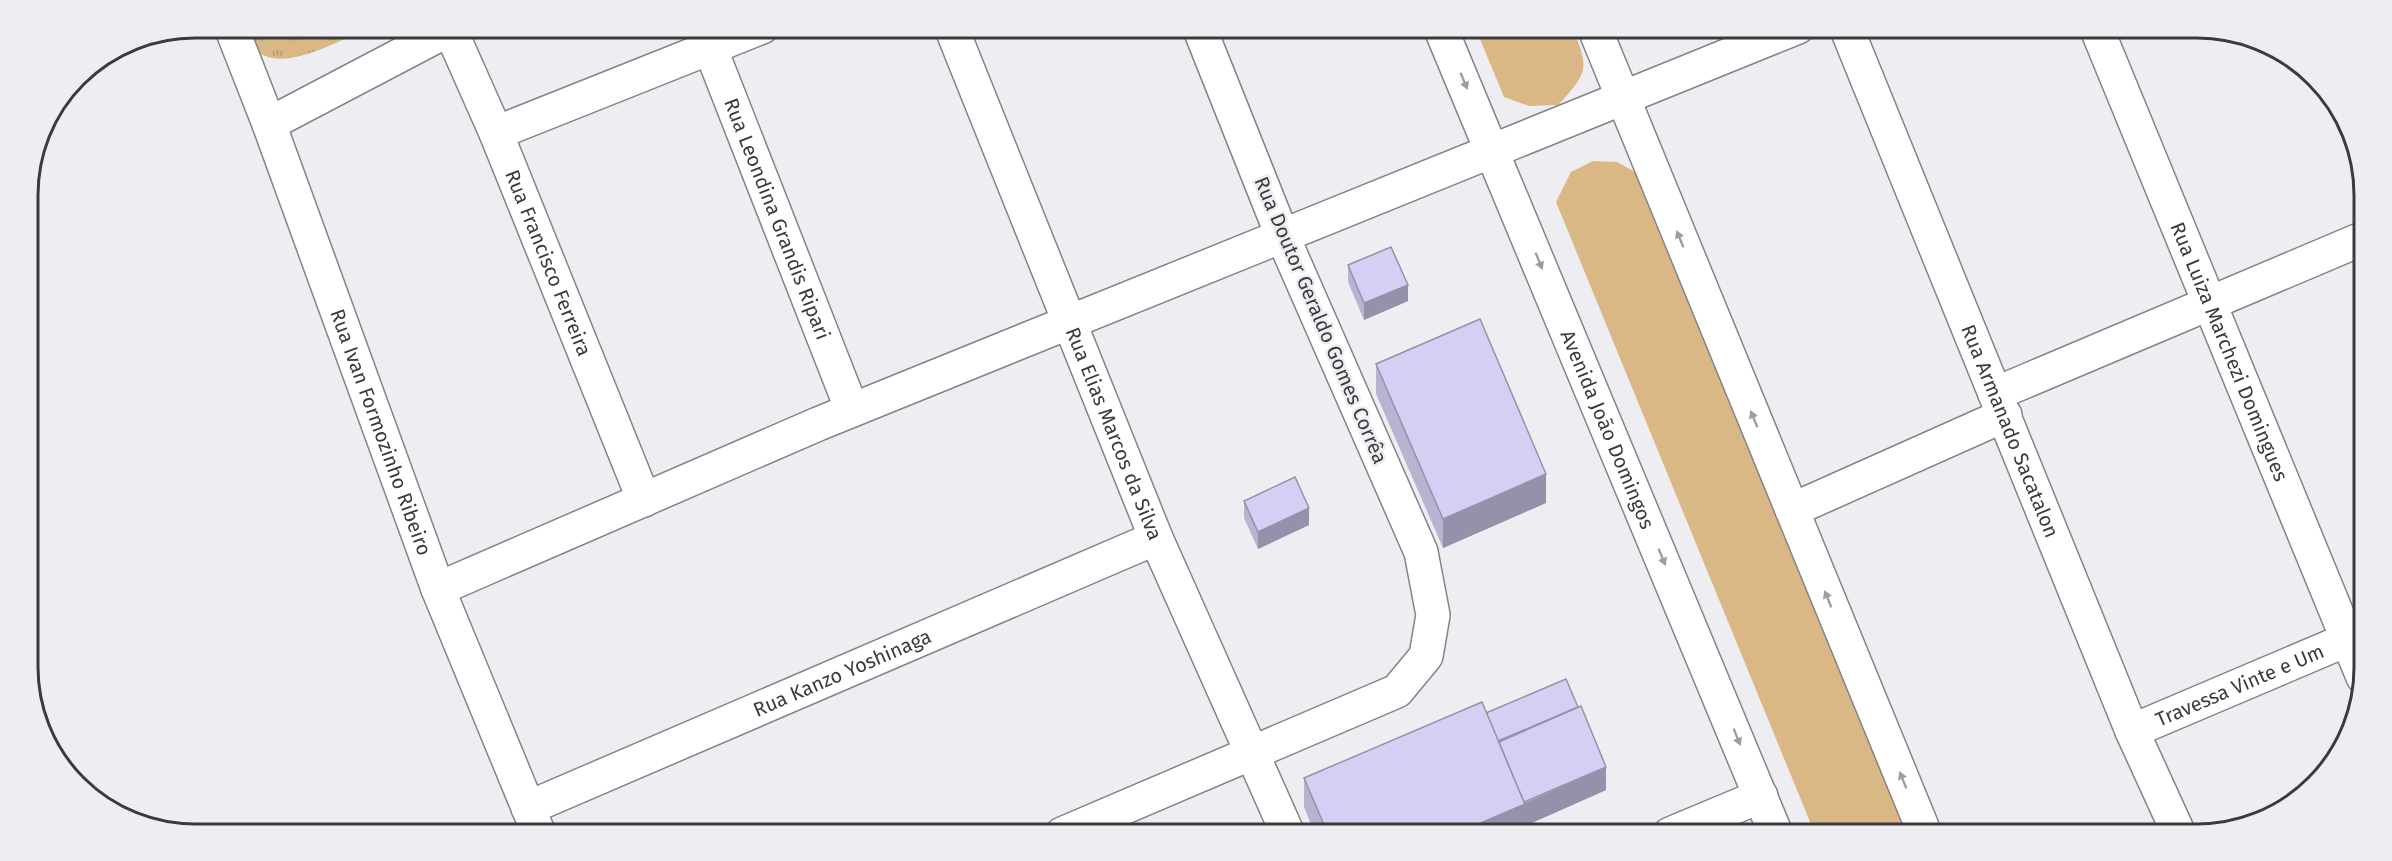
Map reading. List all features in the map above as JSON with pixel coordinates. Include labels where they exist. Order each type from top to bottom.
[{"type":"street","name":"Rua Ivan Formozinho Ribeiro","points":[[235,38],[269,124],[438,589],[534,821]]},
{"type":"street","points":[[269,124],[431,38]]},
{"type":"street","name":"Rua Francisco Ferreira","points":[[454,38],[496,133],[644,500]]},
{"type":"street","points":[[496,133],[704,38]]},
{"type":"street","name":"Rua Leondina Grandis Ripari","points":[[706,38],[852,410]]},
{"type":"street","name":"Rua Elias Marcos da Silva","points":[[955,38],[1156,538],[1283,823]]},
{"type":"street","name":"Rua Doutor Geraldo Gomes Corrêa","points":[[1202,38],[1282,235],[1421,552],[1433,615],[1426,656],[1397,691],[1253,753]]},
{"type":"street","name":"Avenida João Domingos","points":[[1445,38],[1772,823]]},
{"type":"street","points":[[1598,38],[1921,823]]},
{"type":"street","points":[[438,589],[852,410],[1771,38]]},
{"type":"street","name":"Rua Armanado Sacatalon","points":[[1850,38],[2132,731],[2174,823]]},
{"type":"street","name":"Rua Luiza Marchezi Domingues","points":[[2101,38],[2210,303],[2354,631]]},
{"type":"street","points":[[1792,510],[2210,303],[2354,242]]},
{"type":"street","name":"Rua Kanzo Yoshinaga","points":[[534,821],[1156,538]]},
{"type":"street","name":"Travessa Vinte e Um","points":[[2132,731],[2354,637]]},
{"type":"street","points":[[1087,824],[1253,753]]},
{"type":"street","points":[[1696,823],[1761,796]]},
{"type":"green space","points":[[248,38],[346,38],[313,52],[282,59],[268,57],[257,51]]},
{"type":"green space","points":[[1480,38],[1576,38],[1583,61],[1581,77],[1558,105],[1529,106],[1504,97]]},
{"type":"green space","points":[[1593,161],[1617,162],[1644,177],[1908,823],[1811,823],[1556,202],[1571,172]]},
{"type":"building","points":[[1391,247],[1408,285],[1364,303],[1348,265]]},
{"type":"building","points":[[1480,319],[1546,474],[1443,519],[1376,364]]},
{"type":"building","points":[[1295,477],[1309,508],[1258,532],[1244,501]]},
{"type":"building","points":[[1566,679],[1578,707],[1498,741],[1486,713]]},
{"type":"building","points":[[1482,702],[1525,804],[1480,823],[1323,823],[1304,778]]},
{"type":"building","points":[[1581,706],[1606,767],[1524,802],[1499,742]]}]
